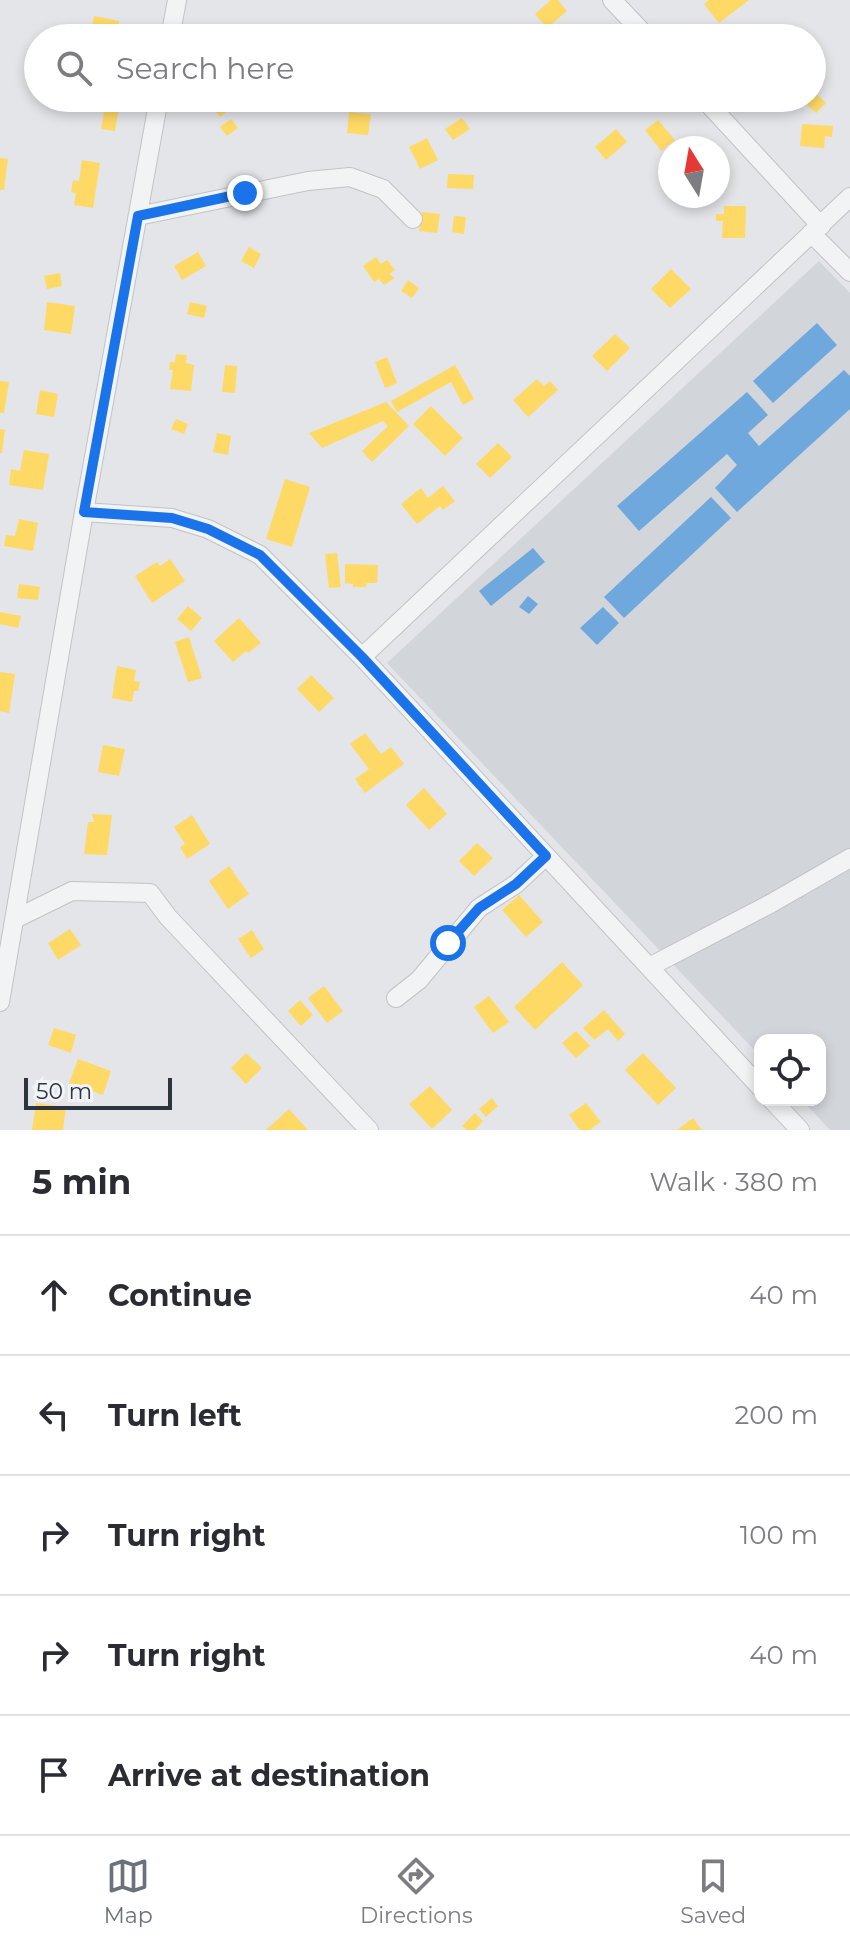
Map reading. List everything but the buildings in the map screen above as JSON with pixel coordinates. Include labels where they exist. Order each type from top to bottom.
[{"type":"street","points":[[173,24],[177,0]]},
{"type":"street","points":[[617,2],[636,24]]},
{"type":"street","points":[[0,1002],[157,112]]},
{"type":"street","points":[[715,112],[850,272]]},
{"type":"street","points":[[138,216],[308,181],[350,177],[383,189],[413,219]]},
{"type":"street","points":[[362,657],[850,198]]},
{"type":"street","points":[[84,512],[172,518],[208,529],[260,555],[362,657],[754,1081]]},
{"type":"street","points":[[396,998],[419,980],[479,908],[516,884],[546,856]]},
{"type":"street","points":[[649,967],[850,858]]},
{"type":"street","points":[[15,919],[72,891],[150,893],[168,917],[369,1130]]},
{"type":"street","points":[[778,1106],[800,1130]]},
{"type":"shaded area","points":[[819,261],[850,293],[850,1130],[830,1130],[808,1106],[826,1106],[826,1034],[754,1034],[754,1050],[387,663]]},
{"type":"route","points":[[245,193],[138,216],[84,512],[172,518],[208,529],[260,555],[362,657],[546,856],[516,884],[479,908],[448,943]]}]
